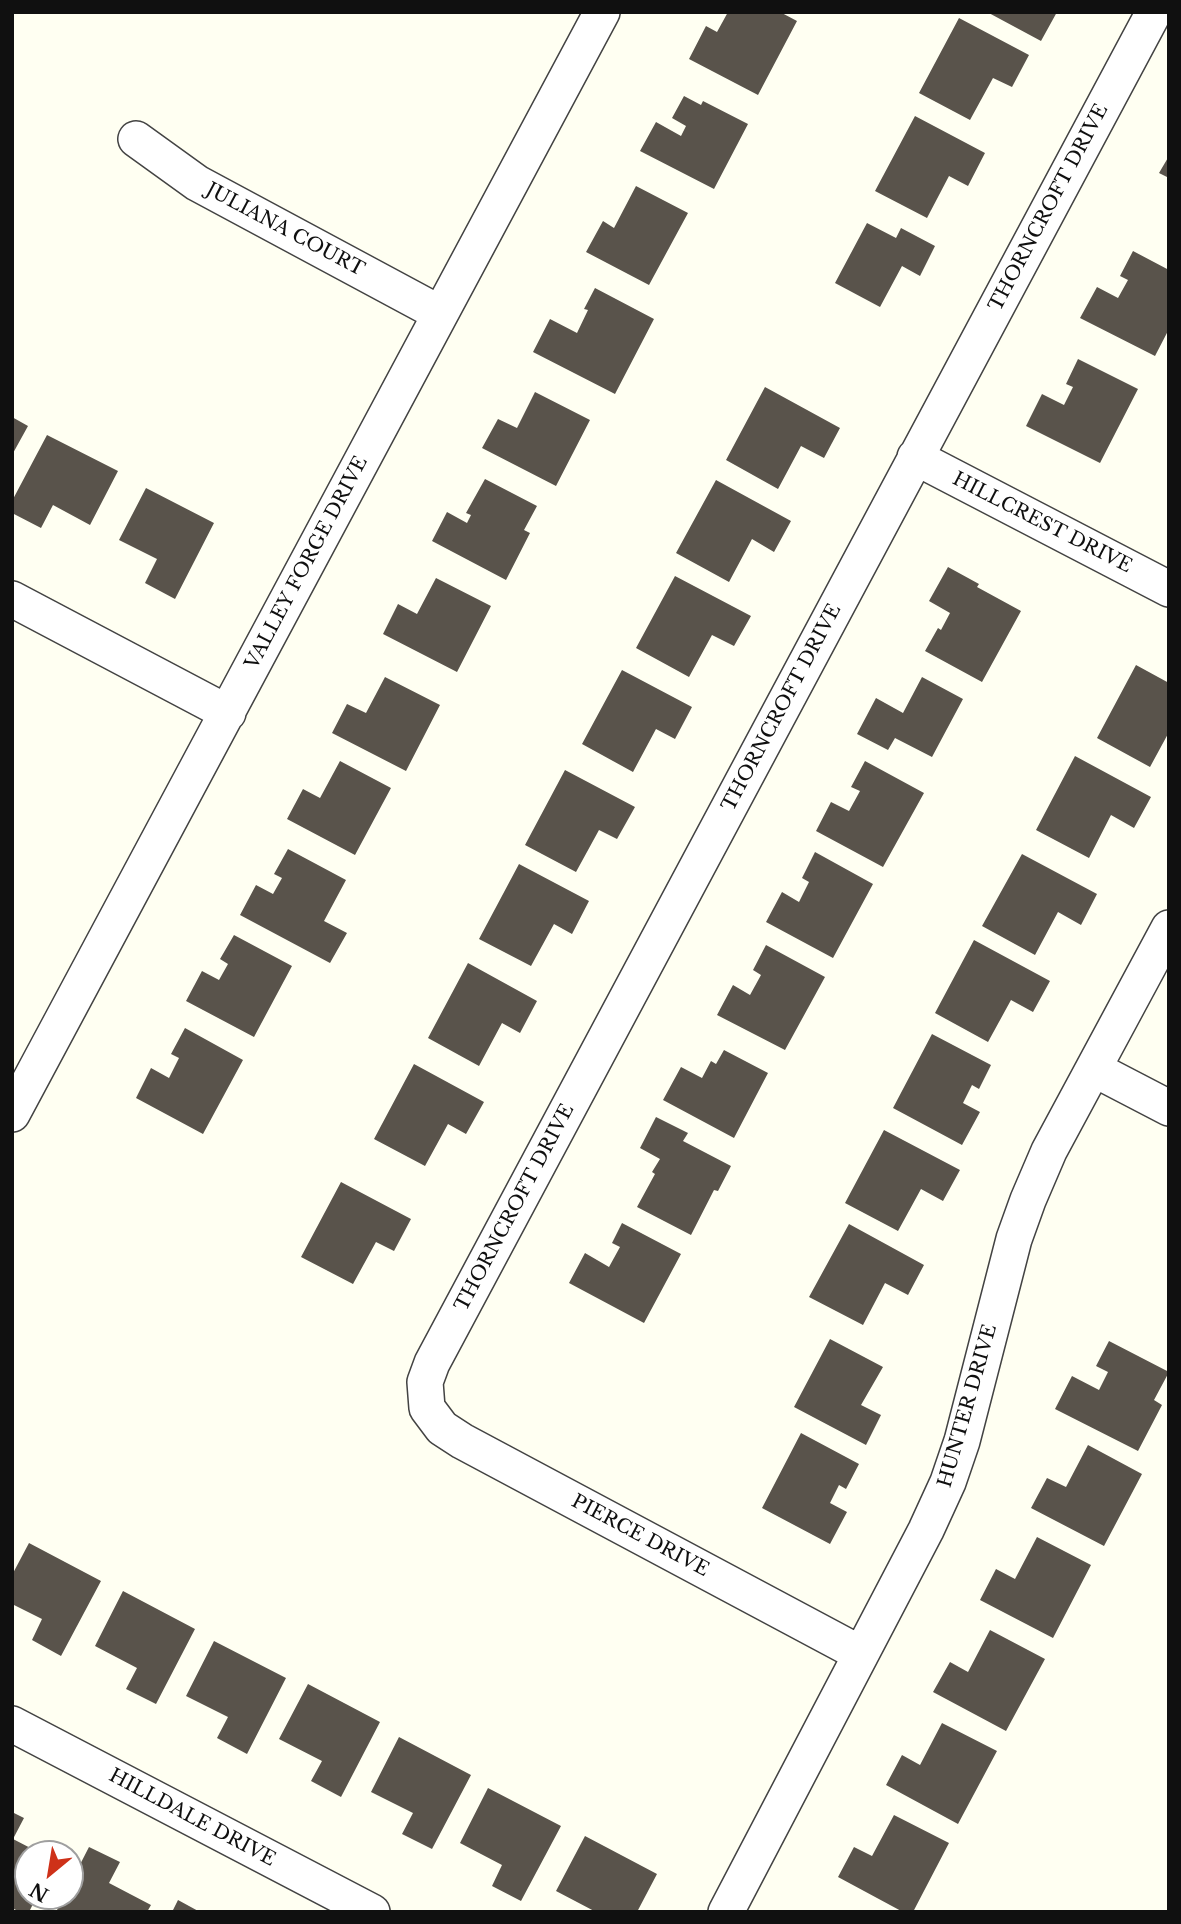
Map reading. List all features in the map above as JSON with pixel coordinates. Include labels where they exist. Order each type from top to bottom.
[{"type":"street","name":"VALLEY FORGE DRIVE","points":[[12,1114],[439,313],[603,12]]},
{"type":"street","name":"THORNCROFT DRIVE","points":[[427,1408],[425,1382],[432,1363],[915,457],[1157,25]]},
{"type":"street","name":"JULIANA COURT","points":[[136,139],[197,183],[439,313]]},
{"type":"street","name":"HILLCREST DRIVE","points":[[915,457],[1169,589]]},
{"type":"street","points":[[12,599],[228,713]]},
{"type":"street","name":"HUNTER DRIVE","points":[[726,1912],[926,1530],[948,1482],[962,1441],[1014,1239],[1028,1200],[1049,1151],[1169,928]]},
{"type":"street","points":[[1094,1069],[1169,1108]]},
{"type":"street","name":"PIERCE DRIVE","points":[[427,1408],[442,1428],[462,1441],[861,1654]]},
{"type":"street","name":"HILLDALE DRIVE","points":[[12,1724],[372,1912]]},
{"type":"building","points":[[728,12],[780,12],[797,21],[758,95],[689,59],[706,26],[717,32]]},
{"type":"building","points":[[987,12],[1057,12],[1041,41]]},
{"type":"building","points":[[959,18],[1029,55],[1012,87],[993,78],[970,120],[919,93]]},
{"type":"building","points":[[684,96],[701,105],[703,101],[748,124],[714,189],[640,151],[656,122],[681,136],[686,126],[672,118]]},
{"type":"building","points":[[915,116],[985,153],[968,186],[949,176],[927,218],[875,191]]},
{"type":"building","points":[[1169,156],[1169,178],[1159,173]]},
{"type":"building","points":[[636,186],[688,213],[649,285],[586,252],[603,221],[614,228]]},
{"type":"building","points":[[867,223],[896,238],[901,228],[935,246],[920,276],[902,266],[880,307],[835,283]]},
{"type":"building","points":[[1133,251],[1169,270],[1169,329],[1155,356],[1080,318],[1097,287],[1118,298],[1128,280],[1120,276]]},
{"type":"building","points":[[595,288],[654,319],[615,394],[533,352],[550,319],[577,333],[588,310],[584,309]]},
{"type":"building","points":[[1078,359],[1138,389],[1100,463],[1026,426],[1042,394],[1064,405],[1073,387],[1066,384]]},
{"type":"building","points":[[765,387],[840,428],[824,458],[801,446],[778,489],[726,460]]},
{"type":"building","points":[[535,392],[590,420],[556,486],[482,448],[498,419],[517,428]]},
{"type":"building","points":[[12,417],[28,426],[12,455]]},
{"type":"building","points":[[47,435],[118,471],[90,525],[53,505],[41,528],[12,513],[12,501]]},
{"type":"building","points":[[485,479],[537,506],[524,530],[530,533],[506,580],[432,541],[447,512],[467,523],[471,515],[466,513]]},
{"type":"building","points":[[716,480],[791,521],[774,552],[752,539],[729,582],[676,553]]},
{"type":"building","points":[[146,488],[214,523],[175,599],[145,583],[157,559],[119,540]]},
{"type":"building","points":[[948,567],[979,584],[977,587],[1021,611],[982,682],[925,651],[950,613],[929,601]]},
{"type":"building","points":[[675,576],[751,616],[734,646],[712,635],[689,677],[636,648]]},
{"type":"building","points":[[436,578],[491,606],[457,672],[383,634],[398,604],[417,614]]},
{"type":"building","points":[[1136,665],[1169,683],[1169,732],[1150,767],[1097,738]]},
{"type":"building","points":[[622,670],[692,707],[675,739],[656,729],[633,772],[582,744]]},
{"type":"building","points":[[385,677],[440,705],[406,771],[332,733],[347,704],[366,713]]},
{"type":"building","points":[[922,677],[963,699],[932,757],[895,738],[888,750],[857,734],[876,698],[903,713]]},
{"type":"building","points":[[1075,756],[1151,797],[1134,828],[1111,815],[1089,858],[1036,830]]},
{"type":"building","points":[[340,761],[391,788],[355,855],[287,819],[303,789],[320,798]]},
{"type":"building","points":[[865,761],[924,793],[883,867],[816,831],[831,802],[849,811],[860,791],[851,787]]},
{"type":"building","points":[[565,770],[635,807],[617,839],[599,830],[576,872],[525,845]]},
{"type":"building","points":[[288,849],[346,880],[324,921],[347,933],[330,963],[240,915],[256,885],[273,894],[282,878],[274,874]]},
{"type":"building","points":[[815,852],[873,884],[833,958],[766,922],[782,892],[799,902],[809,882],[802,878]]},
{"type":"building","points":[[1022,854],[1097,894],[1081,925],[1058,912],[1035,955],[982,926]]},
{"type":"building","points":[[519,864],[589,901],[572,934],[554,924],[531,966],[479,939]]},
{"type":"building","points":[[234,935],[292,966],[254,1037],[186,1001],[202,971],[219,980],[228,964],[220,959]]},
{"type":"building","points":[[974,940],[1050,981],[1033,1012],[1011,1000],[988,1042],[935,1013]]},
{"type":"building","points":[[766,945],[825,977],[785,1050],[717,1015],[733,985],[750,995],[761,975],[753,970]]},
{"type":"building","points":[[468,963],[537,1001],[520,1033],[502,1023],[479,1066],[428,1038]]},
{"type":"building","points":[[185,1028],[243,1060],[203,1134],[136,1098],[151,1068],[169,1078],[179,1058],[171,1054]]},
{"type":"building","points":[[932,1034],[991,1065],[979,1089],[972,1085],[963,1103],[980,1112],[962,1145],[893,1108]]},
{"type":"building","points":[[724,1050],[768,1073],[734,1138],[663,1100],[681,1067],[702,1078],[711,1061],[716,1064]]},
{"type":"building","points":[[414,1064],[484,1102],[466,1134],[448,1124],[425,1166],[374,1139]]},
{"type":"building","points":[[656,1117],[688,1133],[683,1141],[731,1166],[718,1191],[714,1190],[691,1235],[637,1207],[660,1159],[640,1148]]},
{"type":"building","points":[[884,1130],[960,1170],[943,1201],[921,1189],[898,1231],[845,1203]]},
{"type":"building","points":[[341,1182],[411,1219],[394,1251],[376,1242],[353,1284],[301,1257]]},
{"type":"building","points":[[622,1223],[681,1254],[644,1323],[569,1283],[585,1253],[609,1267],[620,1247],[612,1243]]},
{"type":"building","points":[[849,1224],[924,1265],[908,1295],[885,1283],[863,1325],[809,1297]]},
{"type":"building","points":[[830,1339],[883,1367],[861,1405],[881,1415],[866,1445],[794,1407]]},
{"type":"building","points":[[1109,1341],[1169,1372],[1154,1400],[1162,1405],[1138,1451],[1055,1409],[1072,1376],[1099,1390],[1108,1372],[1096,1366]]},
{"type":"building","points":[[801,1433],[859,1464],[846,1489],[839,1485],[830,1503],[847,1512],[830,1544],[762,1508]]},
{"type":"building","points":[[1088,1445],[1142,1474],[1104,1546],[1031,1508],[1047,1478],[1066,1487]]},
{"type":"building","points":[[1037,1537],[1091,1565],[1053,1638],[980,1600],[996,1569],[1015,1579]]},
{"type":"building","points":[[29,1543],[101,1581],[61,1656],[32,1640],[42,1619],[12,1604],[12,1575]]},
{"type":"building","points":[[123,1591],[195,1629],[156,1704],[126,1689],[137,1668],[95,1646]]},
{"type":"building","points":[[990,1630],[1045,1659],[1006,1731],[933,1692],[950,1662],[968,1672]]},
{"type":"building","points":[[214,1641],[286,1678],[247,1754],[217,1738],[228,1717],[186,1696]]},
{"type":"building","points":[[308,1684],[380,1722],[341,1797],[311,1781],[322,1761],[279,1739]]},
{"type":"building","points":[[942,1723],[997,1751],[958,1824],[886,1785],[902,1755],[920,1765]]},
{"type":"building","points":[[399,1737],[471,1775],[432,1849],[402,1834],[413,1813],[371,1792]]},
{"type":"building","points":[[488,1788],[561,1826],[521,1901],[492,1886],[502,1865],[460,1843]]},
{"type":"building","points":[[12,1812],[24,1818],[13,1839],[14,1909]]},
{"type":"building","points":[[894,1815],[949,1843],[913,1912],[903,1912],[838,1877],[854,1847],[872,1856]]},
{"type":"building","points":[[585,1836],[657,1874],[637,1912],[596,1912],[556,1891]]},
{"type":"building","points":[[89,1847],[120,1862],[109,1883],[151,1905],[147,1912],[56,1912],[84,1910],[84,1857]]},
{"type":"building","points":[[178,1900],[200,1912],[172,1912]]}]
